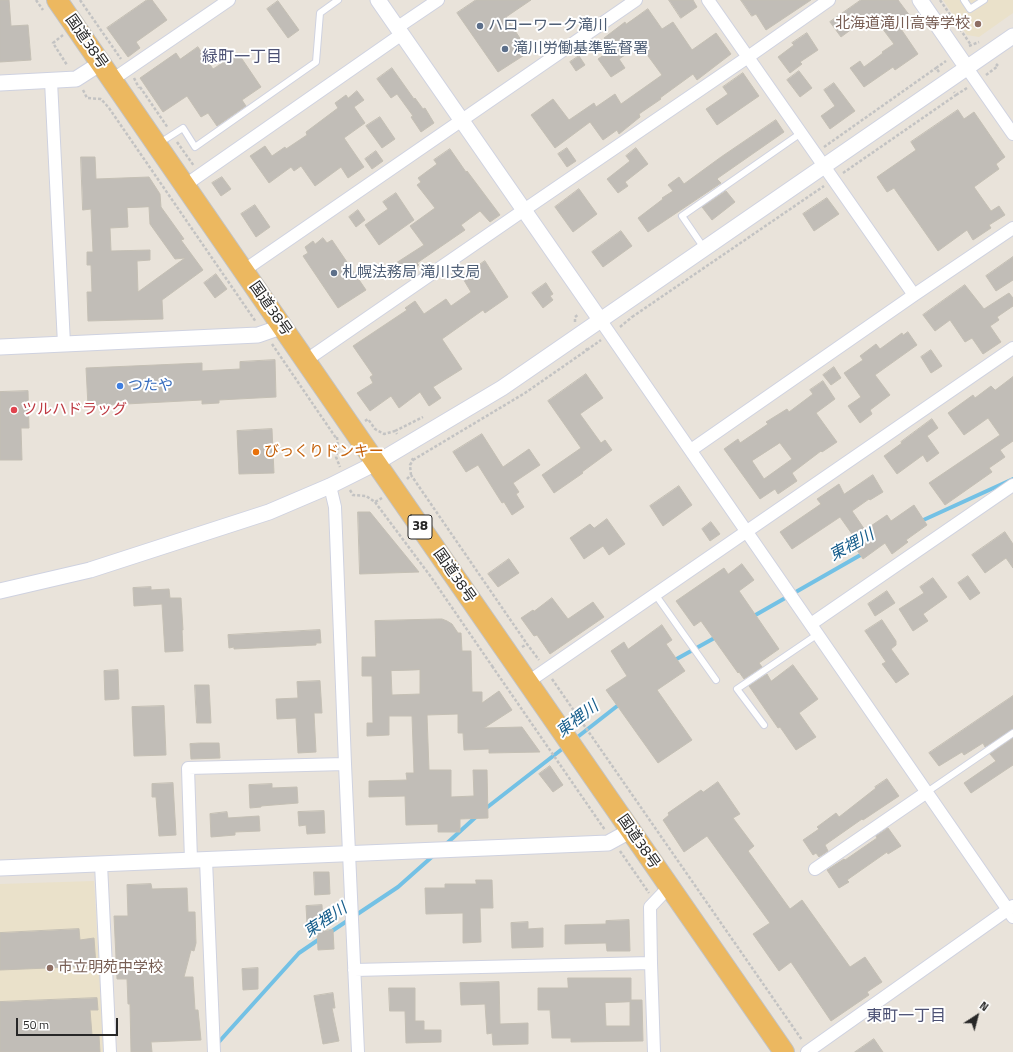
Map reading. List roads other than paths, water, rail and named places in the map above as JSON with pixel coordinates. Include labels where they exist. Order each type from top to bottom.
[{"type":"highway","name":"国道38号","points":[[57,0],[243,271],[273,330],[305,361],[784,1052]]},
{"type":"street","points":[[112,80],[229,0]]},
{"type":"street","points":[[378,0],[1011,911],[808,1051]]},
{"type":"street","points":[[184,186],[400,30],[438,0]]},
{"type":"street","points":[[243,271],[636,0]]},
{"type":"street","points":[[708,0],[914,295]]},
{"type":"street","points":[[305,361],[829,0]]},
{"type":"street","points":[[920,0],[1013,134]]},
{"type":"street","points":[[0,591],[90,570],[269,512],[330,486],[376,463],[502,388],[1013,36]]},
{"type":"street","points":[[0,83],[76,79],[101,63]]},
{"type":"street","points":[[52,81],[64,344]]},
{"type":"street","points":[[691,450],[1013,228]]},
{"type":"street","points":[[0,347],[258,335],[273,330]]},
{"type":"street","points":[[528,682],[1013,348]]},
{"type":"street","points":[[814,629],[1013,485]]},
{"type":"street","points":[[330,486],[335,507],[358,1052]]},
{"type":"street","points":[[191,860],[188,768],[345,764]]},
{"type":"street","points":[[815,869],[927,792]]},
{"type":"street","points":[[0,868],[608,843],[630,831]]},
{"type":"street","points":[[206,860],[214,1052]]},
{"type":"street","points":[[101,864],[110,1052]]},
{"type":"street","points":[[654,1052],[650,907],[669,886]]},
{"type":"street","points":[[354,970],[651,963]]},
{"type":"lane","points":[[156,145],[183,128],[196,147],[316,62],[320,13],[338,0]]},
{"type":"lane","points":[[964,0],[970,9],[984,0]]},
{"type":"lane","points":[[705,249],[682,216],[801,133]]},
{"type":"lane","points":[[655,594],[716,680]]},
{"type":"lane","points":[[764,725],[737,689],[814,629]]},
{"type":"lane","points":[[927,792],[1013,734]]},
{"type":"waterway","name":"東裡川","points":[[919,522],[1013,479]]},
{"type":"waterway","name":"東裡川","points":[[752,617],[864,553]]},
{"type":"waterway","name":"東裡川","points":[[673,661],[718,636]]},
{"type":"waterway","name":"東裡川","points":[[575,739],[621,703]]},
{"type":"waterway","name":"東裡川","points":[[485,809],[566,746]]},
{"type":"waterway","name":"東裡川","points":[[445,845],[478,815]]},
{"type":"waterway","name":"東裡川","points":[[329,933],[398,887],[434,855]]},
{"type":"waterway","name":"東裡川","points":[[217,1044],[299,953],[321,938]]},
{"type":"place","name":"北海道滝川高等学校","points":[[978,24]]},
{"type":"place","name":"ハローワーク滝川","points":[[480,26]]},
{"type":"place","name":"滝川労働基準監督署","points":[[505,49]]},
{"type":"place","name":"札幌法務局 滝川支局","points":[[334,273]]},
{"type":"place","name":"つたや","points":[[120,386]]},
{"type":"place","name":"ツルハドラッグ","points":[[14,410]]},
{"type":"place","name":"びっくりドンキー","points":[[256,452]]},
{"type":"place","name":"市立明苑中学校","points":[[50,968]]},
{"type":"district","name":"緑町一丁目","points":[[242,58]]},
{"type":"district","name":"東町一丁目","points":[[906,1017]]}]
